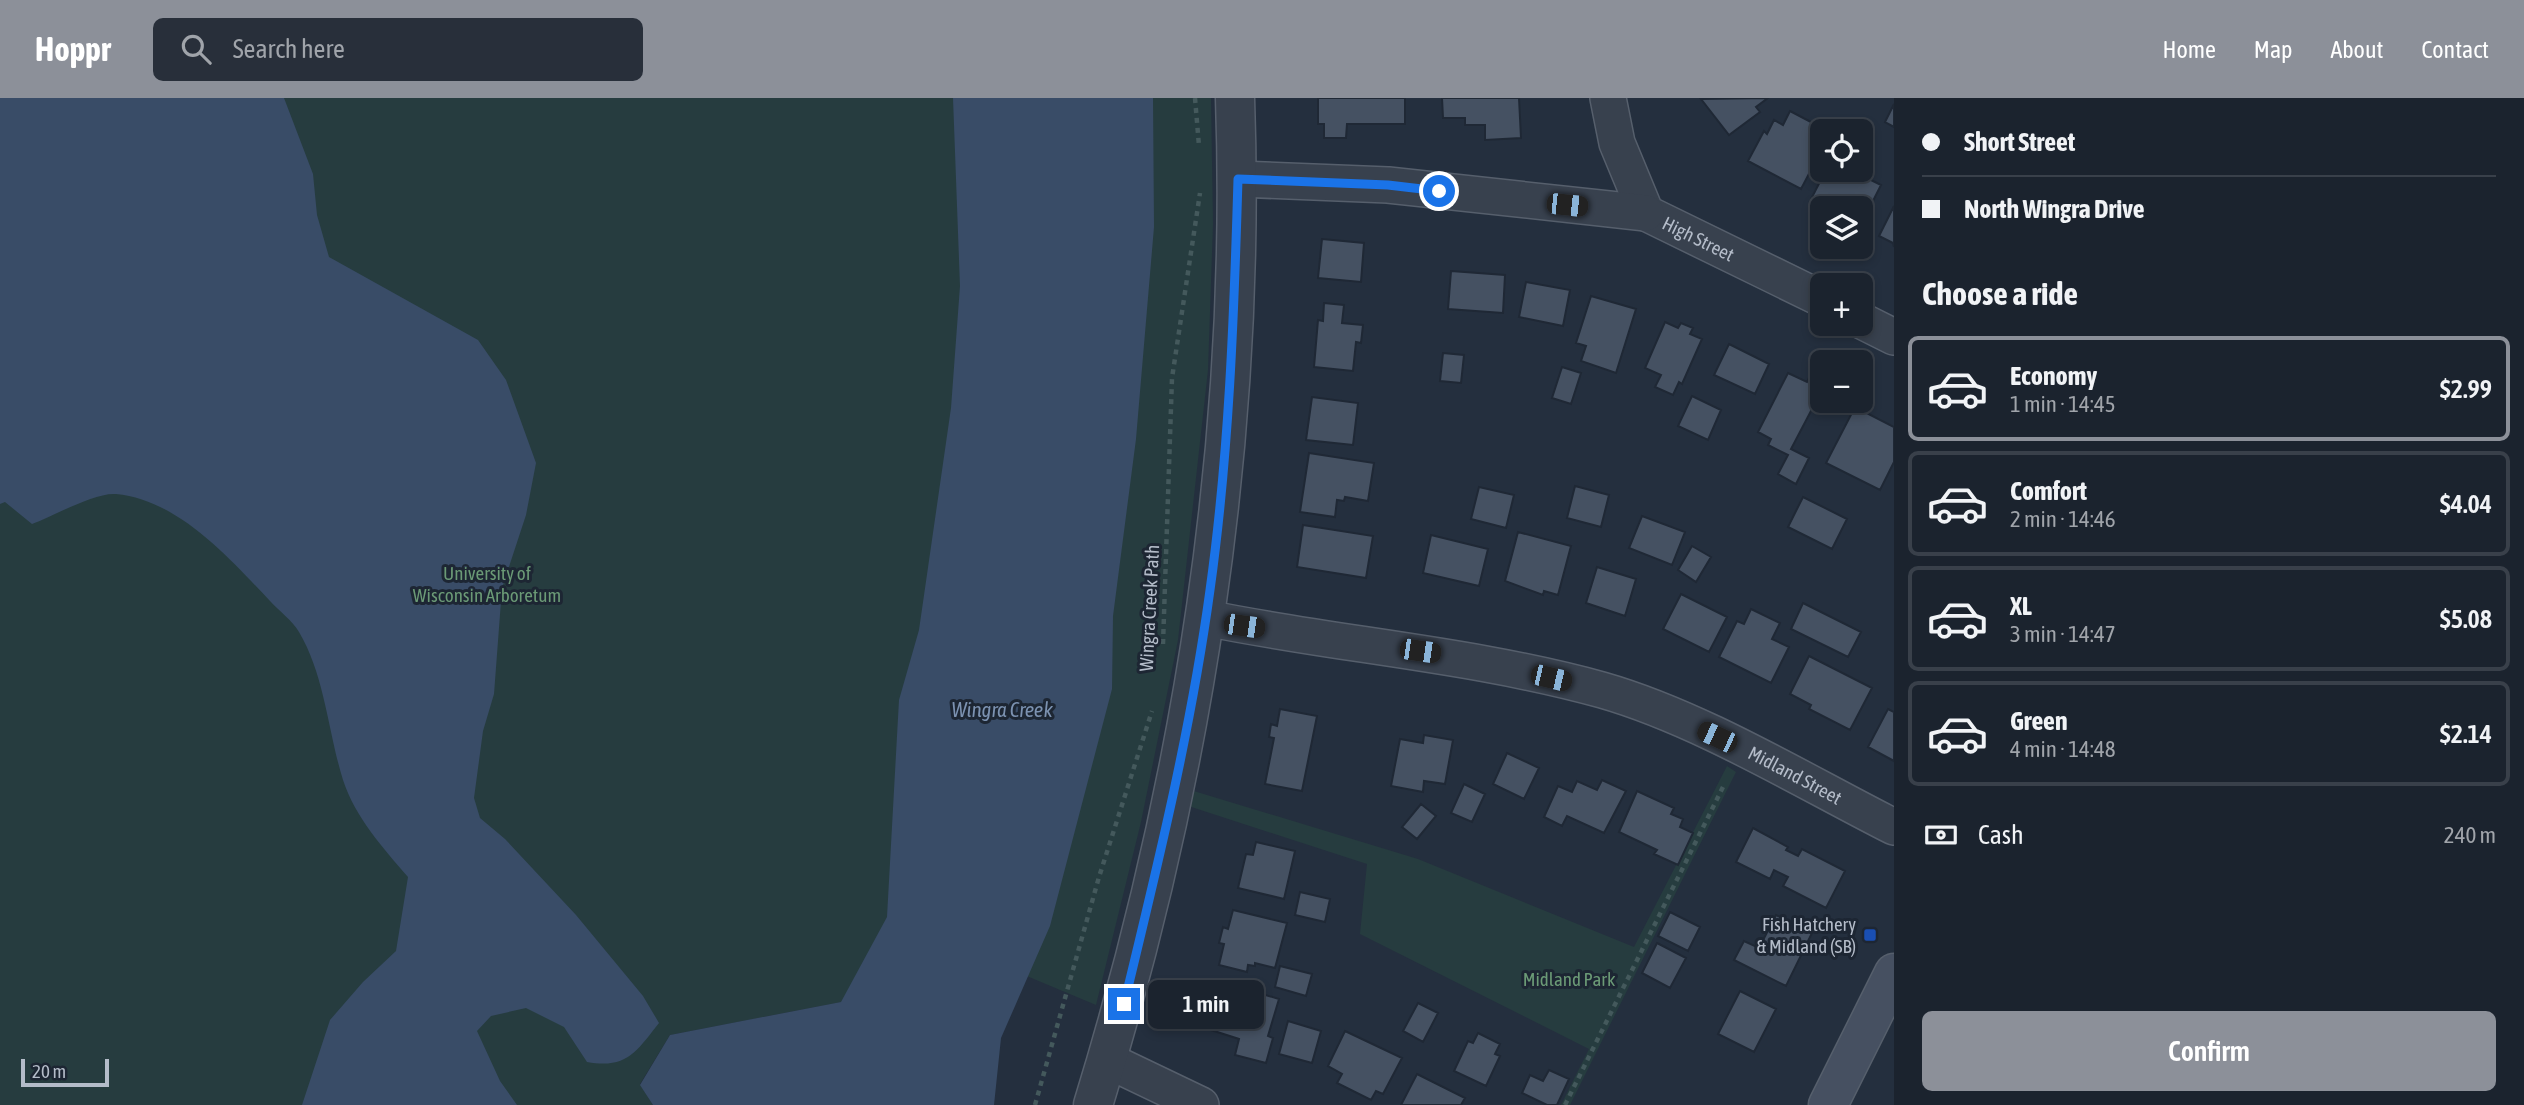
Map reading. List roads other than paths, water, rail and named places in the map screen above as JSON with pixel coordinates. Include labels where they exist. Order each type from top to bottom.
[{"type":"main road","points":[[1828,1105],[1894,973]]},
{"type":"street","points":[[1093,1105],[1124,1004],[1161,847],[1206,618],[1229,423],[1236,300],[1219,181],[1235,98]]},
{"type":"street","name":"High Street","points":[[1608,98],[1617,143],[1646,213],[1810,293]]},
{"type":"street","points":[[1219,181],[1388,185],[1646,213]]},
{"type":"street","points":[[1873,326],[1894,337]]},
{"type":"street","name":"Midland Street","points":[[1206,618],[1445,654],[1603,690],[1683,721],[1894,827]]},
{"type":"street","points":[[1107,1060],[1200,1105]]},
{"type":"water","points":[[0,98],[284,98],[313,174],[317,215],[329,257],[478,340],[506,380],[536,463],[526,515],[502,588],[494,694],[483,731],[474,798],[480,818],[505,839],[576,915],[643,996],[659,1023],[629,1056],[612,1063],[587,1062],[564,1027],[526,1008],[491,1016],[477,1031],[500,1081],[517,1105],[302,1105],[330,1020],[363,982],[396,951],[408,877],[371,832],[348,794],[315,667],[299,632],[220,550],[182,519],[161,507],[116,494],[107,494],[74,505],[32,524],[5,502],[0,504]]},
{"type":"water","name":"Wingra Creek","points":[[953,98],[1153,98],[1154,227],[1136,439],[1113,616],[1112,689],[1050,926],[1001,1038],[994,1105],[653,1105],[640,1085],[670,1035],[841,1002],[887,917],[899,700],[919,630],[951,408],[960,286]]},
{"type":"place","name":"Fish Hatchery & Midland (SB)","points":[[1870,935]]},
{"type":"park label","name":"University of Wisconsin Arboretum","points":[[487,584]]},
{"type":"park label","name":"Midland Park","points":[[1569,979]]}]
